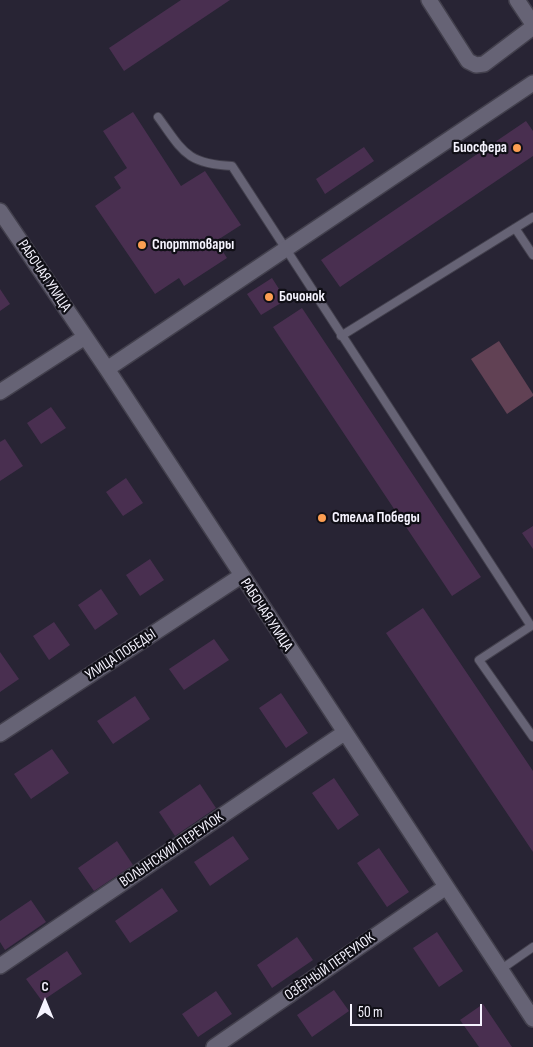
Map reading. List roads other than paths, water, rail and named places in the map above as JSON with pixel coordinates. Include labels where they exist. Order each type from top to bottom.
[{"type":"street","points":[[429,0],[468,61],[476,65],[484,64],[533,26],[517,0]]},
{"type":"street","points":[[107,369],[533,83]]},
{"type":"street","name":"РАБОЧАЯ УЛИЦА","points":[[0,210],[107,369],[533,1019]]},
{"type":"street","points":[[0,392],[85,338]]},
{"type":"street","name":"УЛИЦА ПОБЕДЫ","points":[[0,734],[241,576]]},
{"type":"street","name":"ВОЛЫНСКИЙ ПЕРЕУЛОК","points":[[0,966],[344,733]]},
{"type":"street","name":"ОЗЁРНЫЙ ПЕРЕУЛОК","points":[[214,1047],[446,887]]},
{"type":"lane","points":[[158,117],[186,155],[211,165],[232,166],[341,336],[532,626],[479,660],[533,737]]},
{"type":"lane","points":[[341,336],[533,216]]},
{"type":"lane","points":[[515,228],[533,255]]},
{"type":"lane","points":[[500,970],[533,946]]},
{"type":"place","name":"Биосфера","points":[[517,148]]},
{"type":"place","name":"Спорттовары","points":[[142,245]]},
{"type":"place","name":"Бочонок","points":[[269,297]]},
{"type":"place","name":"Стелла Победы","points":[[322,518]]}]
